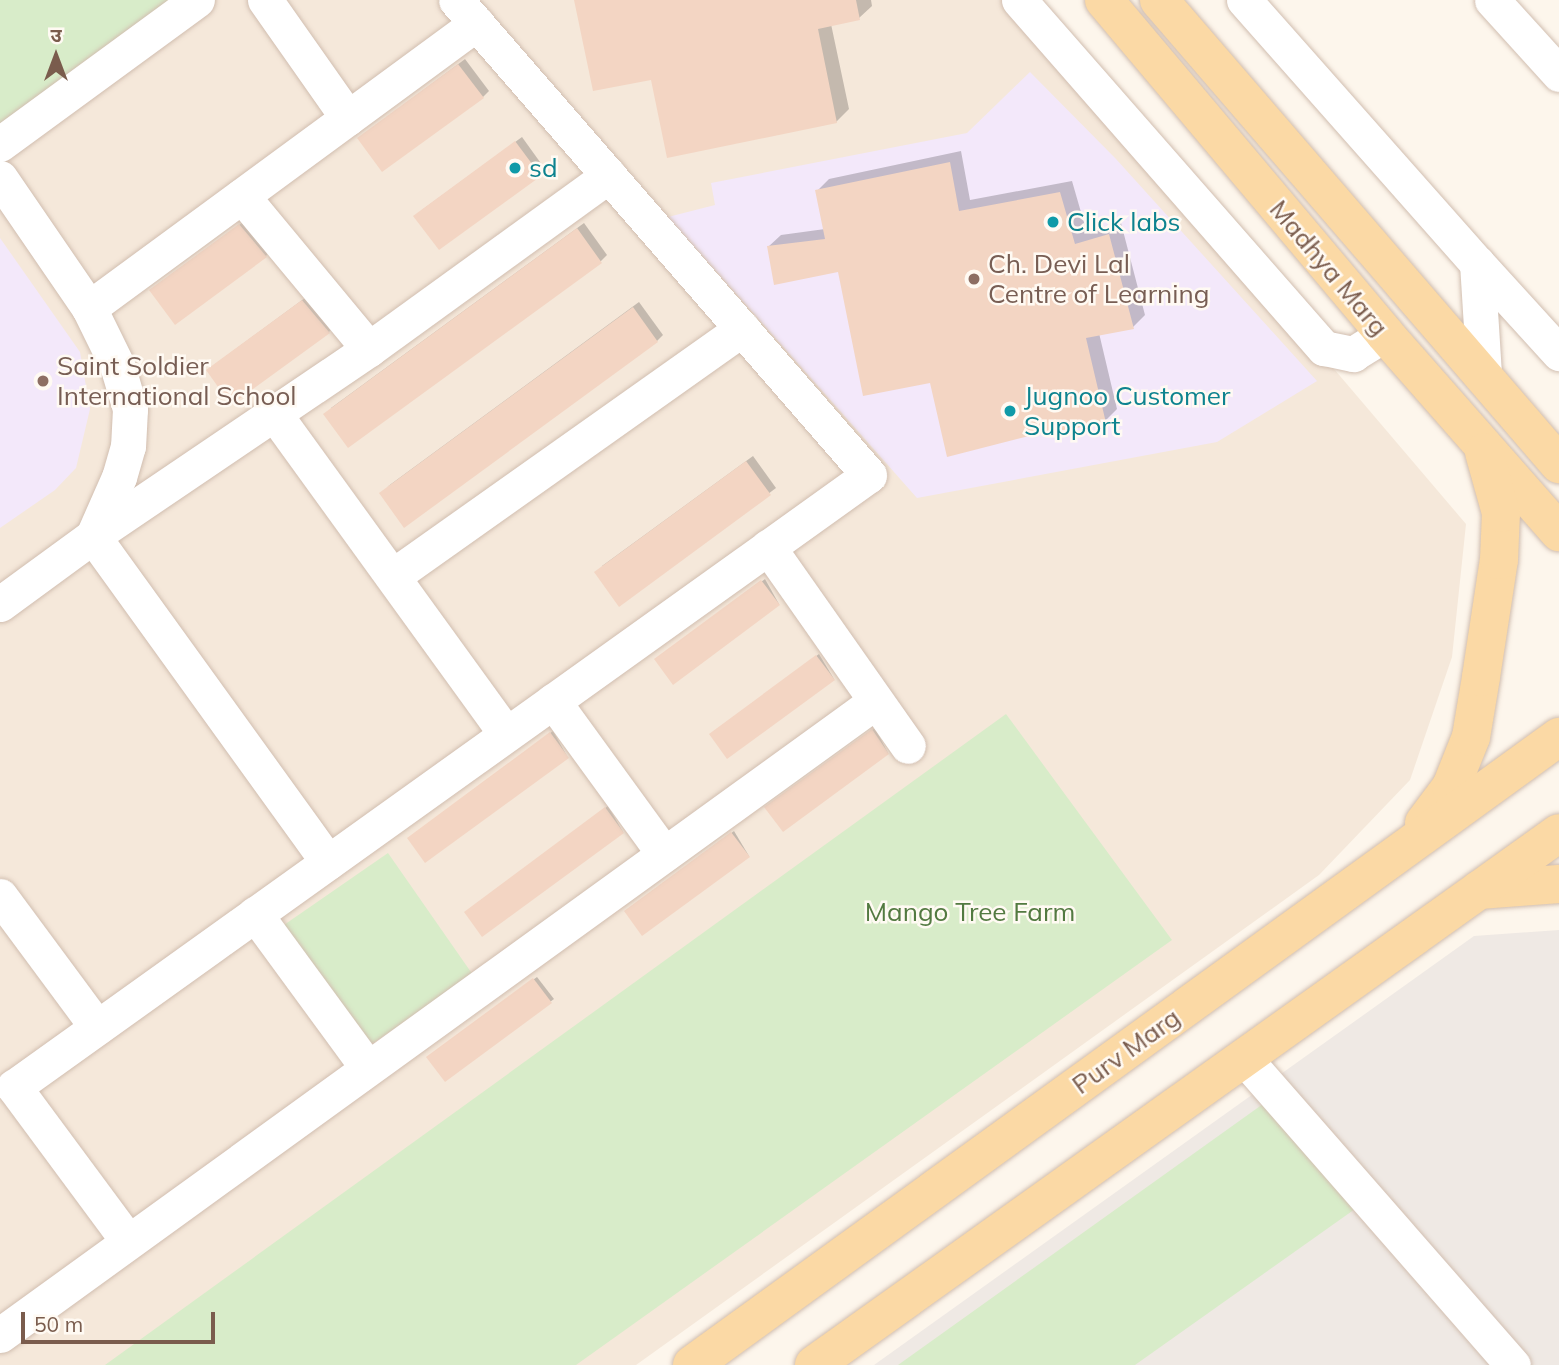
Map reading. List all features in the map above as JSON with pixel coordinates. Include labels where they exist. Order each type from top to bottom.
[{"type":"main road","name":"Madhya Marg","points":[[1104,0],[1385,334],[1559,532]]},
{"type":"main road","name":"Madhya Marg","points":[[1159,0],[1546,442],[1559,464]]},
{"type":"main road","points":[[1404,850],[1451,787],[1471,737],[1499,560],[1501,513],[1481,441]]},
{"type":"main road","name":"Purv Marg","points":[[692,1365],[1559,737]]},
{"type":"main road","points":[[814,1365],[1559,833]]},
{"type":"main road","points":[[1479,890],[1559,884]]},
{"type":"street","points":[[0,144],[197,0]]},
{"type":"street","points":[[265,0],[348,118]]},
{"type":"street","points":[[1019,0],[1324,348],[1353,354],[1385,334]]},
{"type":"street","points":[[1244,0],[1559,353]]},
{"type":"street","points":[[1492,0],[1559,74]]},
{"type":"street","points":[[89,308],[348,118],[467,12],[869,475],[13,1087],[128,1241]]},
{"type":"street","points":[[0,604],[93,536],[369,349],[609,175]]},
{"type":"street","points":[[0,178],[89,308],[117,365],[130,409],[128,446],[120,477],[93,536]]},
{"type":"street","points":[[242,196],[369,349]]},
{"type":"street","points":[[1477,262],[1484,373]]},
{"type":"street","points":[[393,576],[742,330]]},
{"type":"street","points":[[273,412],[506,734]]},
{"type":"street","points":[[93,536],[328,862]]},
{"type":"street","points":[[768,547],[908,746]]},
{"type":"street","points":[[553,701],[664,854]]},
{"type":"street","points":[[0,1335],[876,701]]},
{"type":"street","points":[[0,896],[97,1027]]},
{"type":"street","points":[[255,914],[367,1067]]},
{"type":"street","points":[[1244,1058],[1513,1365]]},
{"type":"shaded area","points":[[0,0],[1020,0],[1466,524],[1452,657],[1410,780],[1319,875],[636,1365],[0,1365]]},
{"type":"shaded area","name":"Ch. Devi Lal Centre of Learning","points":[[1030,72],[1116,159],[1317,381],[1217,442],[917,498],[668,217],[715,205],[711,183],[967,133]]},
{"type":"shaded area","name":"Saint Soldier International School","points":[[0,238],[80,352],[90,409],[76,468],[55,490],[0,528]]},
{"type":"shaded area","points":[[1559,930],[1559,1365],[874,1365],[1474,936]]},
{"type":"green space","points":[[0,0],[178,0],[0,128]]},
{"type":"green space","name":"Mango Tree Farm","points":[[1006,714],[1172,940],[576,1365],[105,1365]]},
{"type":"green space","points":[[388,853],[473,975],[366,1048],[281,927]]},
{"type":"green space","points":[[1270,1099],[1355,1209],[1135,1365],[898,1365]]},
{"type":"building","points":[[574,0],[856,0],[860,20],[818,29],[837,123],[667,158],[651,80],[593,91]]},
{"type":"building","points":[[458,64],[484,98],[382,172],[357,138]]},
{"type":"building","points":[[515,141],[541,176],[439,250],[413,216]]},
{"type":"building","points":[[950,162],[959,211],[1060,192],[1075,244],[1109,234],[1134,329],[1086,338],[1106,423],[1033,435],[947,457],[930,383],[863,396],[838,272],[774,285],[767,246],[825,239],[815,190]]},
{"type":"building","points":[[239,224],[267,257],[175,325],[149,290]]},
{"type":"building","points":[[577,228],[602,263],[348,448],[323,414]]},
{"type":"building","points":[[302,300],[330,333],[231,405],[206,370]]},
{"type":"building","points":[[633,307],[658,342],[404,528],[379,493]]},
{"type":"building","points":[[746,461],[771,495],[619,607],[594,572]]},
{"type":"building","points":[[761,580],[780,605],[673,685],[654,659]]},
{"type":"building","points":[[816,655],[835,680],[727,759],[709,734]]},
{"type":"building","points":[[872,729],[889,754],[783,832],[764,807]]},
{"type":"building","points":[[550,732],[569,758],[425,863],[407,838]]},
{"type":"building","points":[[605,807],[624,833],[482,937],[464,912]]},
{"type":"building","points":[[731,832],[750,857],[642,936],[624,911]]},
{"type":"building","points":[[533,978],[552,1003],[445,1082],[426,1057]]},
{"type":"place","name":"sd","points":[[515,168]]},
{"type":"place","name":"Click labs","points":[[1053,222]]},
{"type":"place","name":"Ch. Devi Lal Centre of Learning","points":[[974,279]]},
{"type":"place","name":"Saint Soldier International School","points":[[43,381]]},
{"type":"place","name":"Jugnoo Customer Support","points":[[1010,411]]}]
